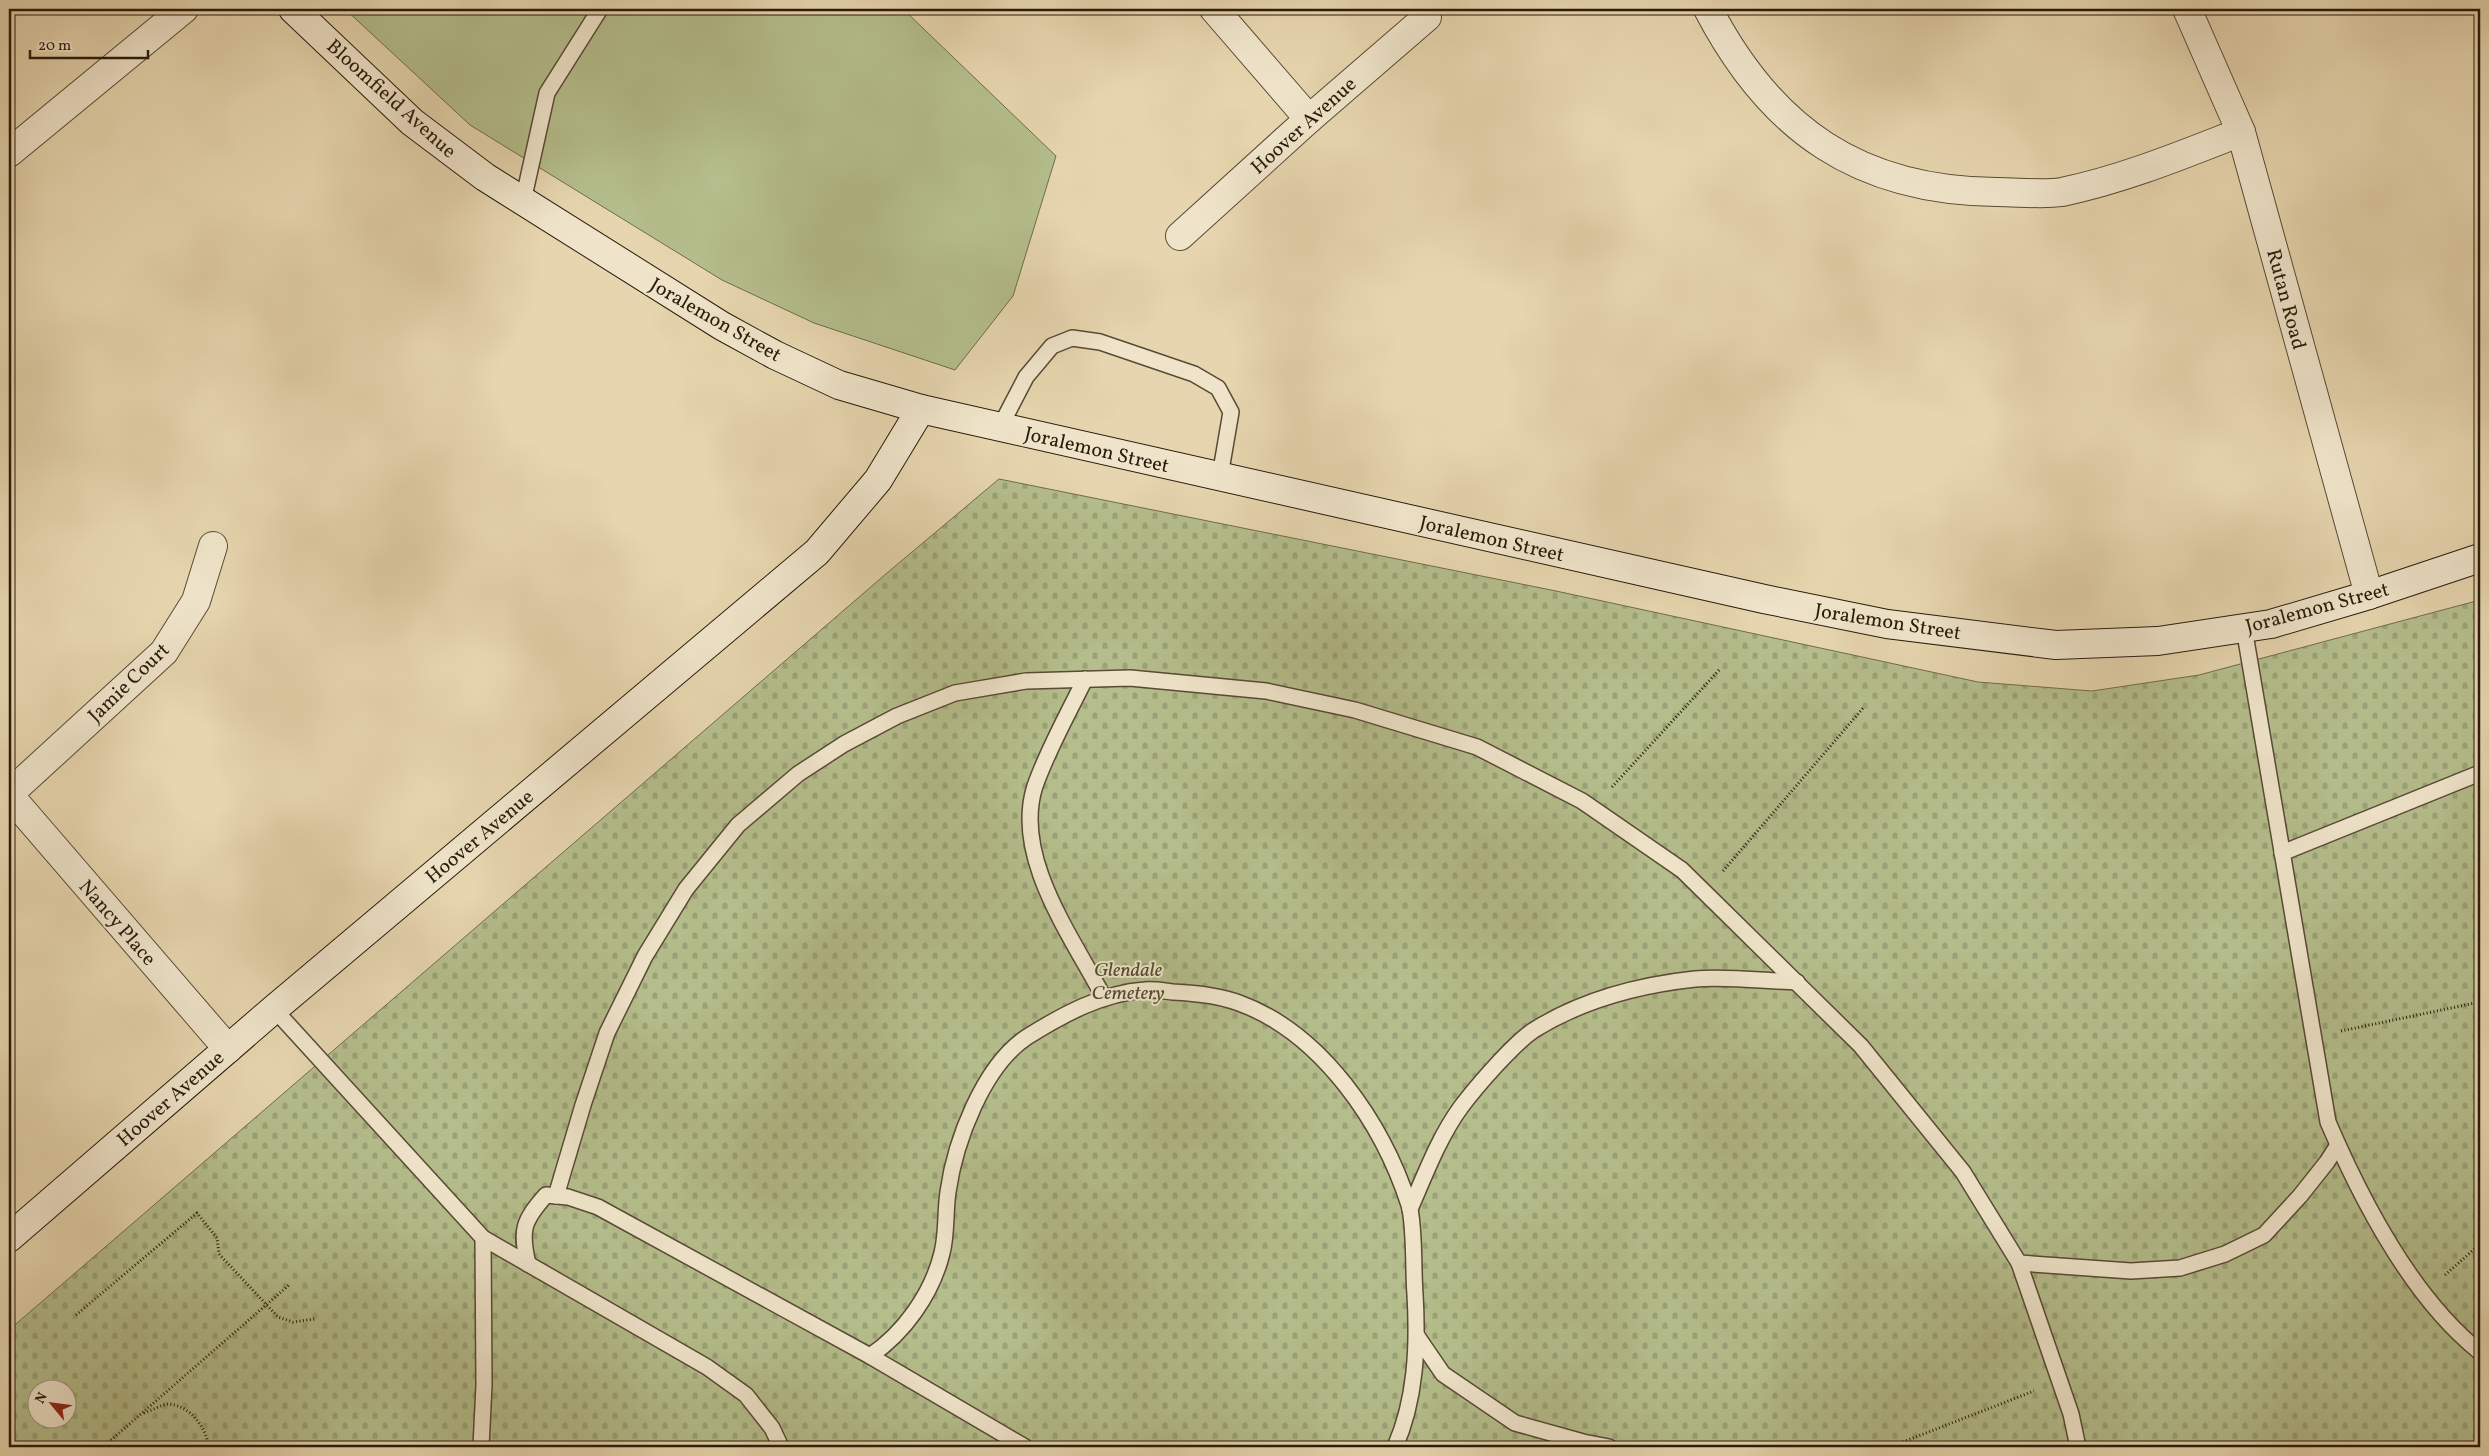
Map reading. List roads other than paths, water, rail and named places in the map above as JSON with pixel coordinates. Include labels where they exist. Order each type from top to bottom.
[{"type":"street","points":[[9,153],[184,9]]},
{"type":"street","name":"Bloomfield Avenue","points":[[293,9],[412,122],[485,177],[534,208]]},
{"type":"street","points":[[1214,9],[1309,119]]},
{"type":"street","points":[[1708,9],[1733,54],[1751,79],[1794,123],[1844,158],[1902,180],[1932,187],[1972,192],[2059,192],[2130,175],[2241,132]]},
{"type":"street","name":"Rutan Road","points":[[2188,9],[2241,132],[2369,595]]},
{"type":"street","name":"Hoover Avenue","points":[[1180,236],[1309,119],[1427,17]]},
{"type":"street","name":"Joralemon Street","points":[[534,208],[722,326],[775,356],[838,385],[921,409],[1754,597],[1886,624],[2056,645],[2158,641],[2271,624],[2369,595],[2480,558]]},
{"type":"street","name":"Hoover Avenue","points":[[9,1238],[274,1009],[817,552],[878,480],[921,409]]},
{"type":"street","name":"Jamie Court","points":[[9,795],[164,652],[196,601],[213,546]]},
{"type":"street","name":"Nancy Place","points":[[9,795],[228,1049]]},
{"type":"lane","points":[[534,208],[547,93],[600,9]]},
{"type":"lane","points":[[1000,427],[1026,377],[1052,346],[1072,338],[1100,342],[1194,374],[1218,388],[1232,412],[1220,476]]},
{"type":"lane","points":[[2244,628],[2328,1122],[2352,1178],[2384,1232],[2425,1293],[2444,1316],[2480,1352]]},
{"type":"lane","points":[[556,1196],[583,1105],[608,1033],[645,956],[686,889],[738,826],[798,774],[844,744],[897,716],[955,693],[1026,682],[1130,678],[1266,691],[1355,710],[1477,747],[1592,808],[1682,870],[1861,1046],[1963,1172],[2019,1263],[2071,1414],[2078,1447]]},
{"type":"lane","points":[[1085,679],[1055,739],[1035,788],[1029,830],[1039,873],[1104,998]]},
{"type":"lane","points":[[2282,853],[2480,773]]},
{"type":"lane","points":[[1410,1209],[1435,1154],[1460,1108],[1493,1069],[1532,1031],[1575,1008],[1618,993],[1696,978],[1797,982]]},
{"type":"lane","points":[[870,1356],[890,1343],[906,1324],[932,1283],[942,1252],[948,1193],[962,1132],[992,1073],[1023,1040],[1062,1016],[1104,998],[1145,990],[1199,994],[1238,1002],[1276,1021],[1311,1049],[1357,1098],[1390,1156],[1410,1209],[1417,1336],[1414,1384],[1394,1447]]},
{"type":"lane","points":[[274,1009],[483,1238],[707,1367],[746,1395],[772,1428],[781,1447]]},
{"type":"lane","points":[[2019,1263],[2131,1271],[2180,1268],[2225,1254],[2264,1235],[2300,1196],[2338,1145]]},
{"type":"lane","points":[[528,1264],[522,1238],[530,1214],[546,1195],[568,1197],[598,1207],[870,1356],[1026,1447]]},
{"type":"lane","points":[[481,1447],[484,1385],[483,1238]]},
{"type":"lane","points":[[1417,1336],[1443,1374],[1515,1423],[1583,1442],[1609,1447]]},
{"type":"park label","name":"Glendale Cemetery","points":[[1128,980]]}]
